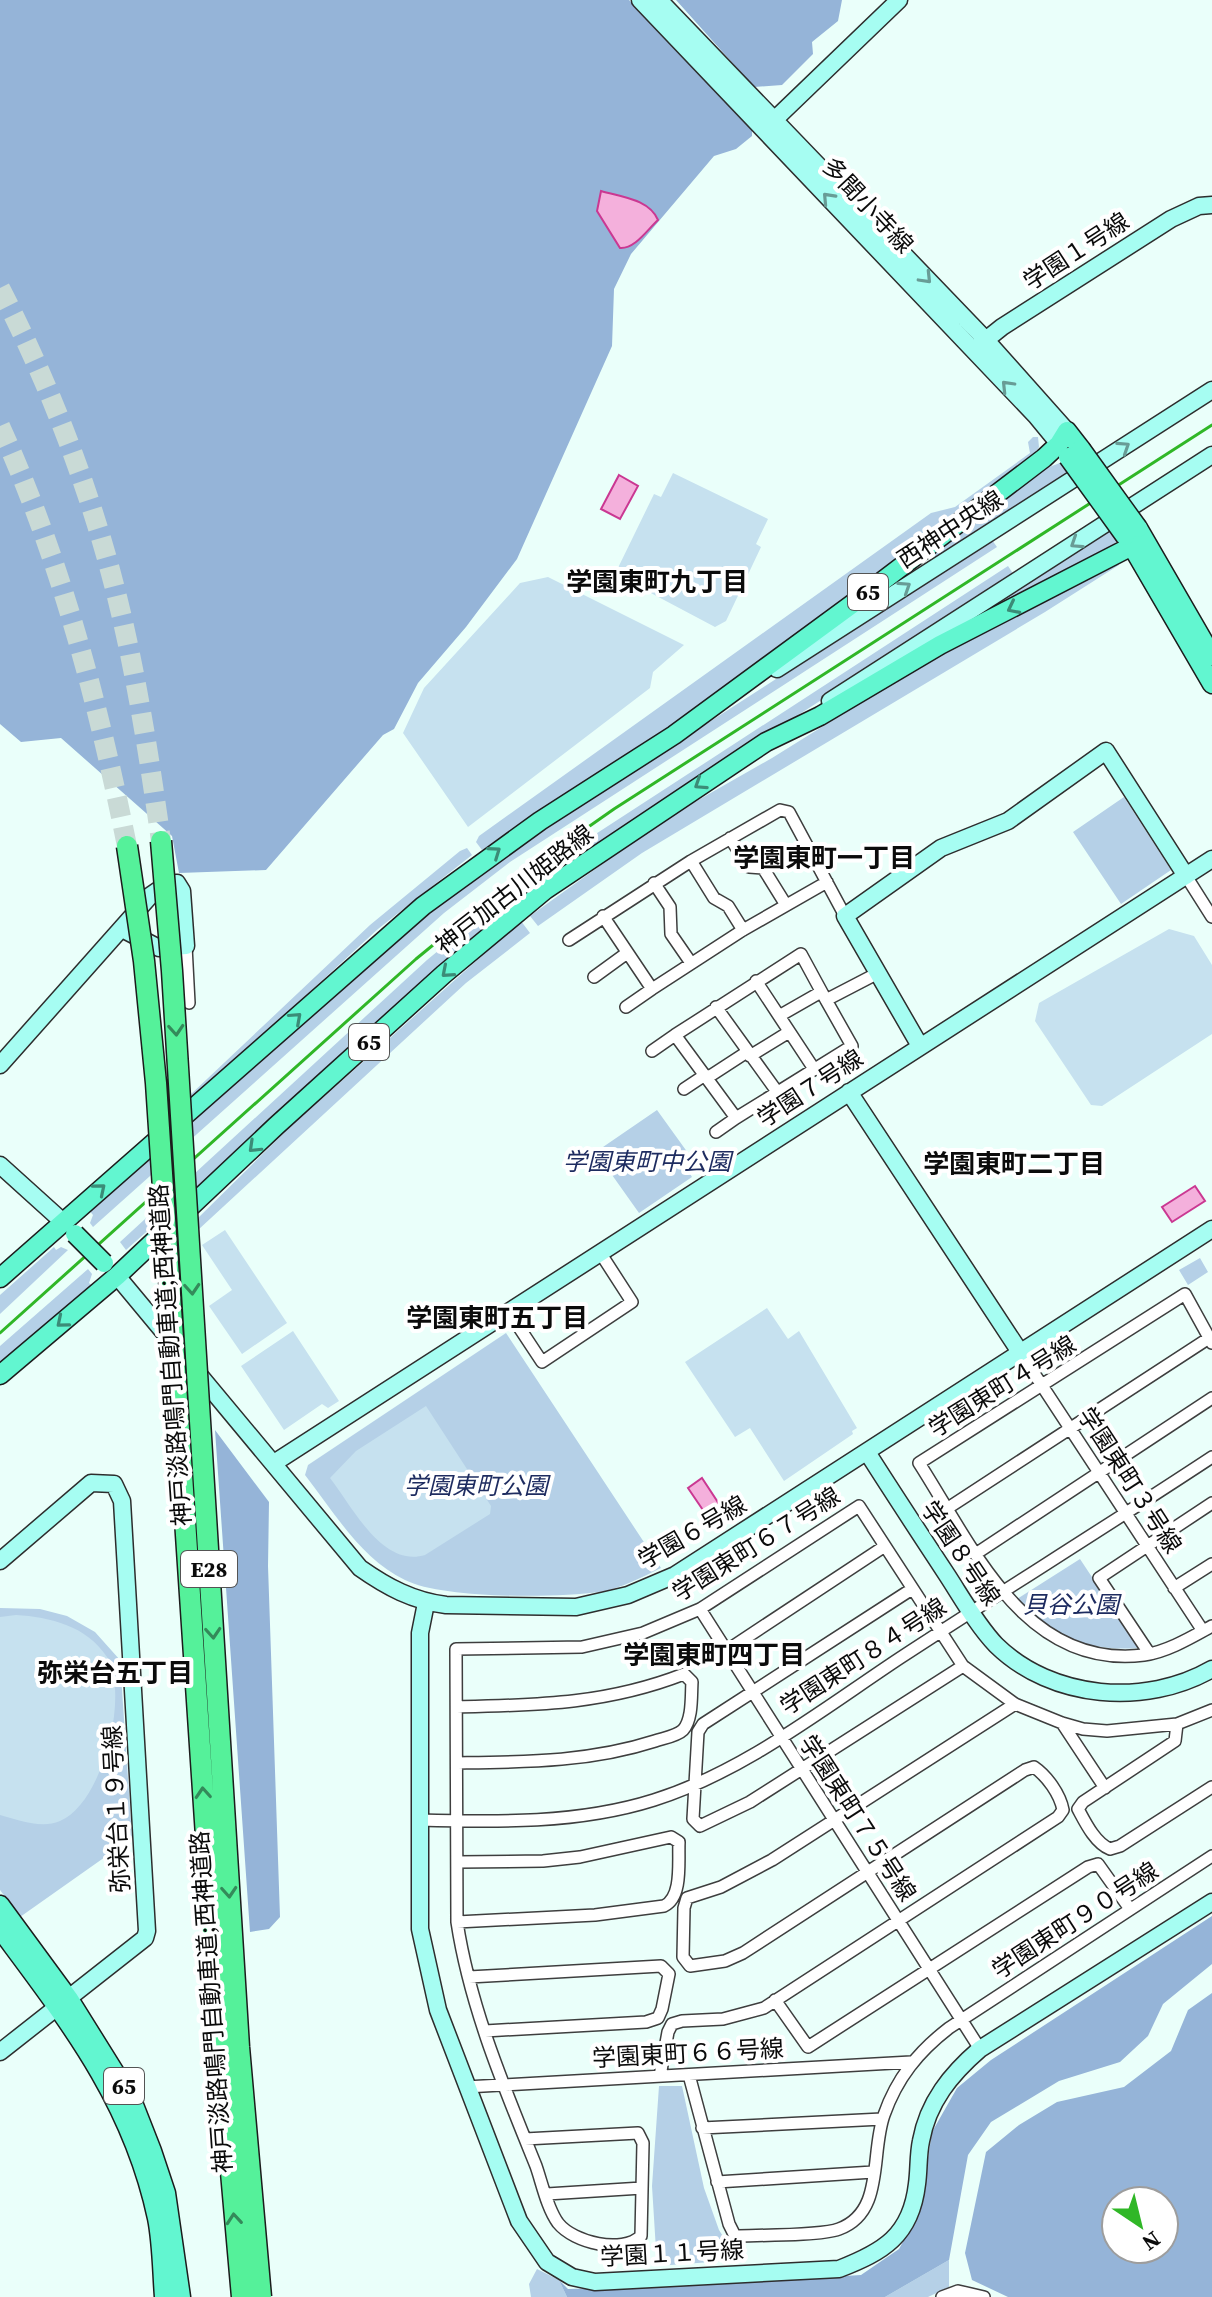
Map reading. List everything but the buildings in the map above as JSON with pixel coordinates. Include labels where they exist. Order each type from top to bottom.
[{"type":"highway","name":"神戸淡路鳴門自動車道;西神道路","points":[[161,841],[172,971],[239,2047],[261,2297]]},
{"type":"highway","name":"神戸淡路鳴門自動車道;西神道路","points":[[127,846],[144,961],[156,1083],[220,2047],[242,2297]]},
{"type":"main road","points":[[1069,445],[1212,656]]},
{"type":"main road","name":"神戸加古川姫路線","points":[[0,1278],[69,1228],[423,906],[540,821],[674,735],[1069,445]]},
{"type":"main road","points":[[1132,536],[1212,684]]},
{"type":"main road","name":"神戸加古川姫路線","points":[[0,1375],[110,1269],[276,1126],[492,932],[545,890],[766,742],[820,716],[1132,536]]},
{"type":"main road","points":[[69,1228],[110,1269]]},
{"type":"main road","name":"65","points":[[0,1905],[132,2100],[166,2193],[181,2297]]},
{"type":"main road","name":"65","points":[[0,1929],[64,2003],[132,2132],[158,2221],[164,2297]]},
{"type":"street","name":"多聞小寺線","points":[[640,0],[769,125],[979,345],[1036,416],[1069,445]]},
{"type":"street","name":"多聞小寺線","points":[[659,0],[769,125]]},
{"type":"street","points":[[769,125],[899,0]]},
{"type":"street","name":"学園１号線","points":[[979,345],[1171,219],[1199,206],[1212,205]]},
{"type":"street","name":"西神中央線","points":[[674,735],[1212,390]]},
{"type":"street","points":[[766,742],[1212,455]]},
{"type":"street","points":[[845,916],[941,848],[1008,821],[1106,751],[1212,917]]},
{"type":"street","points":[[569,940],[654,883],[730,838],[780,810],[789,812],[920,1046]]},
{"type":"street","points":[[730,838],[749,867],[763,868],[786,905]]},
{"type":"street","name":"学園７号線","points":[[274,1463],[1212,859]]},
{"type":"street","points":[[691,861],[714,898],[728,906],[743,930]]},
{"type":"street","points":[[626,1007],[743,930],[827,882]]},
{"type":"street","points":[[0,1065],[151,895],[167,884],[177,883],[182,891],[189,1003]]},
{"type":"street","points":[[654,883],[670,907],[671,934],[691,963]]},
{"type":"street","points":[[603,916],[652,989]]},
{"type":"street","points":[[122,929],[159,948],[186,946]]},
{"type":"street","points":[[594,977],[627,953]]},
{"type":"street","points":[[652,1051],[801,954],[852,1046],[716,1132]]},
{"type":"street","points":[[779,1016],[878,973]]},
{"type":"street","points":[[756,981],[814,1069]]},
{"type":"street","points":[[716,1007],[778,1093]]},
{"type":"street","points":[[684,1089],[789,1032]]},
{"type":"street","points":[[675,1035],[736,1118]]},
{"type":"street","points":[[849,1092],[1020,1352]]},
{"type":"street","points":[[0,1165],[69,1228]]},
{"type":"street","name":"学園６号線","points":[[110,1269],[360,1568],[387,1586],[426,1603],[576,1607],[628,1595],[675,1575],[1212,1229]]},
{"type":"street","points":[[509,1312],[542,1362],[632,1302],[601,1254]]},
{"type":"street","name":"学園東町４号線","points":[[1208,1629],[1149,1653],[1108,1655],[1080,1651],[1054,1638],[1003,1592],[919,1463],[1185,1294],[1210,1340]]},
{"type":"street","points":[[948,1508],[1210,1340]]},
{"type":"street","name":"学園東町３号線","points":[[1020,1352],[1174,1588],[1208,1629]]},
{"type":"street","points":[[977,1553],[1212,1398]]},
{"type":"street","name":"学園８号線","points":[[867,1452],[971,1612],[997,1645],[1023,1665],[1060,1683],[1094,1692],[1127,1693],[1172,1687],[1212,1669]]},
{"type":"street","name":"学園東町８４号線","points":[[419,1820],[564,1819],[654,1800],[694,1785],[779,1737],[942,1635],[971,1612],[1212,1457]]},
{"type":"street","name":"弥栄台１９号線","points":[[0,1561],[91,1483],[114,1484],[122,1501],[147,1931],[145,1938],[64,2003]]},
{"type":"street","points":[[1149,1653],[1099,1578],[1212,1503]]},
{"type":"street","name":"学園東町６７号線","points":[[642,2188],[641,2236],[634,2242],[600,2244],[582,2240],[557,2222],[485,2031],[457,1922],[456,1649],[582,1647],[643,1633],[700,1609],[859,1506],[963,1666],[1015,1704],[1062,1723],[1107,1731],[1177,1724],[1212,1710]]},
{"type":"street","points":[[726,1651],[885,1546]]},
{"type":"street","points":[[1174,1588],[1212,1564]]},
{"type":"street","points":[[912,1589],[703,1724],[698,1732],[693,1819],[700,1826],[750,1802],[963,1666]]},
{"type":"street","name":"学園１１号線","points":[[426,1603],[420,1633],[420,1929],[438,2010],[519,2221],[547,2262],[572,2277],[595,2282],[839,2269],[873,2256],[893,2241],[910,2217],[917,2188],[921,2141],[942,2088],[980,2049],[1212,1902]]},
{"type":"street","name":"学園東町７５号線","points":[[700,1609],[980,2049]]},
{"type":"street","points":[[457,1707],[590,1701],[646,1688],[684,1674],[692,1682],[688,1722],[682,1732],[596,1756],[557,1761],[458,1763]]},
{"type":"street","points":[[660,2076],[672,2024],[745,2014],[775,2000],[1058,1817],[1063,1810],[1061,1801],[1041,1772],[1034,1767],[1025,1770],[743,1953],[725,1961],[690,1966],[683,1957],[687,1898],[721,1887],[772,1860],[1015,1704]]},
{"type":"street","points":[[1062,1723],[1105,1788]]},
{"type":"street","points":[[1177,1724],[1175,1741],[1078,1809],[1102,1846],[1110,1849],[1120,1846],[1212,1787]]},
{"type":"street","points":[[457,1922],[595,1915],[664,1906],[671,1903],[676,1894],[679,1842],[671,1837],[618,1850],[543,1861],[458,1862]]},
{"type":"street","name":"学園東町９０号線","points":[[717,2182],[735,2236],[836,2231],[852,2223],[865,2210],[872,2193],[882,2119],[911,2062],[961,2020],[1212,1856]]},
{"type":"street","points":[[775,2000],[808,2047],[1088,1867],[1098,1864],[1105,1870],[1130,1909]]},
{"type":"street","points":[[469,1977],[661,1966],[669,1974],[658,2018],[646,2022],[485,2031]]},
{"type":"street","points":[[0,2052],[64,2003]]},
{"type":"street","name":"学園東町６６号線","points":[[466,2087],[911,2062]]},
{"type":"street","points":[[689,2075],[717,2182],[873,2172]]},
{"type":"street","points":[[702,2128],[882,2119]]},
{"type":"street","points":[[525,2139],[638,2133],[643,2143],[642,2188],[547,2194]]},
{"type":"street","points":[[942,2297],[958,2291],[984,2297]]},
{"type":"green space","points":[[1038,437],[1039,447],[1035,453],[728,689],[482,850],[476,842],[479,836],[931,513],[955,507],[1030,453],[1028,442]]},
{"type":"green space","points":[[1060,463],[1069,475],[934,559],[938,547],[1041,470]]},
{"type":"green space","points":[[673,473],[768,519],[756,544],[761,547],[726,621],[715,627],[615,574],[654,494],[661,497]]},
{"type":"green space","points":[[1109,530],[1117,541],[1110,548],[969,621]]},
{"type":"green space","points":[[992,540],[997,547],[510,862],[444,913],[93,1227],[90,1223],[93,1215],[87,1208],[398,937],[509,851]]},
{"type":"green space","points":[[1116,561],[1119,565],[1045,612],[642,853],[538,926],[530,916],[665,819],[772,758],[907,674]]},
{"type":"green space","points":[[1008,566],[1014,575],[573,861],[436,974],[126,1250],[120,1242],[427,960],[495,904],[568,852]]},
{"type":"green space","points":[[548,577],[684,645],[653,672],[650,688],[468,827],[403,733],[424,688],[520,583]]},
{"type":"green space","points":[[1124,797],[1171,870],[1121,904],[1073,832]]},
{"type":"green space","points":[[467,848],[472,855],[378,929],[189,1103],[189,1096],[370,925]]},
{"type":"green space","points":[[521,921],[530,933],[466,983],[198,1230],[198,1218],[289,1128]]},
{"type":"green space","points":[[1169,929],[1194,936],[1212,965],[1212,1034],[1102,1106],[1091,1105],[1035,1021],[1039,1003]]},
{"type":"green space","name":"学園東町中公園","points":[[657,1110],[693,1160],[689,1172],[692,1177],[639,1213],[600,1158],[603,1147]]},
{"type":"green space","points":[[225,1230],[287,1323],[242,1354],[209,1306],[232,1290],[202,1245]]},
{"type":"green space","points":[[54,1247],[56,1250],[61,1247],[68,1250],[0,1314],[0,1295]]},
{"type":"green space","points":[[1200,1258],[1208,1272],[1188,1285],[1179,1270]]},
{"type":"green space","points":[[88,1269],[92,1274],[89,1283],[93,1286],[0,1367],[0,1346]]},
{"type":"green space","points":[[767,1308],[788,1339],[799,1331],[857,1428],[852,1431],[853,1434],[784,1481],[750,1428],[735,1437],[685,1362]]},
{"type":"green space","points":[[293,1331],[339,1401],[328,1408],[322,1404],[284,1430],[241,1366]]},
{"type":"green space","name":"学園東町公園","points":[[506,1333],[661,1568],[615,1588],[580,1594],[471,1594],[422,1586],[405,1580],[375,1560],[349,1534],[305,1475],[308,1465]]},
{"type":"green space","points":[[426,1406],[491,1506],[490,1514],[425,1555],[409,1557],[382,1544],[370,1532],[330,1478],[356,1451]]},
{"type":"green space","name":"貝谷公園","points":[[1080,1559],[1139,1648],[1102,1647],[1072,1639],[1044,1623],[1017,1599]]},
{"type":"green space","points":[[0,1608],[40,1609],[67,1616],[95,1632],[120,1660],[132,1838],[20,1917],[0,1890]]},
{"type":"green space","points":[[16,1615],[54,1621],[78,1631],[99,1646],[107,1657],[113,1675],[113,1722],[99,1772],[75,1811],[53,1823],[30,1823],[0,1815],[0,1617]]},
{"type":"green space","points":[[659,2086],[682,2086],[704,2188],[719,2230],[738,2260],[657,2266],[652,2186]]},
{"type":"green space","points":[[949,2260],[949,2287],[928,2297],[885,2297]]},
{"type":"green space","points":[[537,2269],[559,2280],[567,2297],[531,2297],[529,2284]]},
{"type":"shaded area","points":[[0,0],[629,0],[752,126],[752,136],[736,149],[714,156],[631,254],[614,289],[612,346],[517,559],[466,627],[418,683],[394,729],[383,735],[266,870],[179,873],[172,836],[61,738],[21,742],[0,724]],"holes":[[[602,191],[641,203],[626,248],[620,247],[597,211]]]},
{"type":"shaded area","points":[[676,0],[842,0],[838,21],[812,42],[813,54],[782,85],[754,87]]},
{"type":"shaded area","points":[[601,191],[641,203],[658,220],[636,242],[620,248],[597,211]]},
{"type":"shaded area","points":[[619,475],[638,486],[620,519],[601,509]]},
{"type":"shaded area","points":[[1195,1186],[1205,1201],[1172,1222],[1162,1207]]},
{"type":"shaded area","points":[[215,1430],[269,1502],[268,1566],[280,1917],[269,1929],[250,1932]]},
{"type":"shaded area","points":[[702,1478],[723,1510],[709,1519],[688,1488]]},
{"type":"shaded area","points":[[1212,1916],[1212,1964],[1163,2004],[1148,2036],[1120,2062],[1059,2081],[991,2122],[968,2155],[949,2260],[885,2297],[567,2297],[559,2280],[568,2289],[703,2285],[861,2275],[899,2249],[920,2211],[932,2132],[957,2088],[991,2060]]},
{"type":"shaded area","points":[[1212,1993],[1212,2297],[1008,2297],[972,2280],[965,2253],[986,2152],[1019,2125],[1057,2102],[1124,2087],[1171,2051],[1188,2010]]},
{"type":"tunnel","points":[[0,288],[66,434],[108,563],[135,681],[161,841]]},
{"type":"tunnel","points":[[0,426],[42,528],[76,632],[104,738],[127,846]]},
{"type":"railway","points":[[0,1333],[416,959],[511,881],[614,809],[1212,425]]},
{"type":"district","name":"学園東町九丁目","points":[[657,582]]},
{"type":"district","name":"学園東町一丁目","points":[[824,858]]},
{"type":"district","name":"学園東町二丁目","points":[[1014,1164]]},
{"type":"district","name":"学園東町五丁目","points":[[497,1318]]},
{"type":"district","name":"学園東町四丁目","points":[[714,1655]]},
{"type":"district","name":"弥栄台五丁目","points":[[115,1673]]}]
